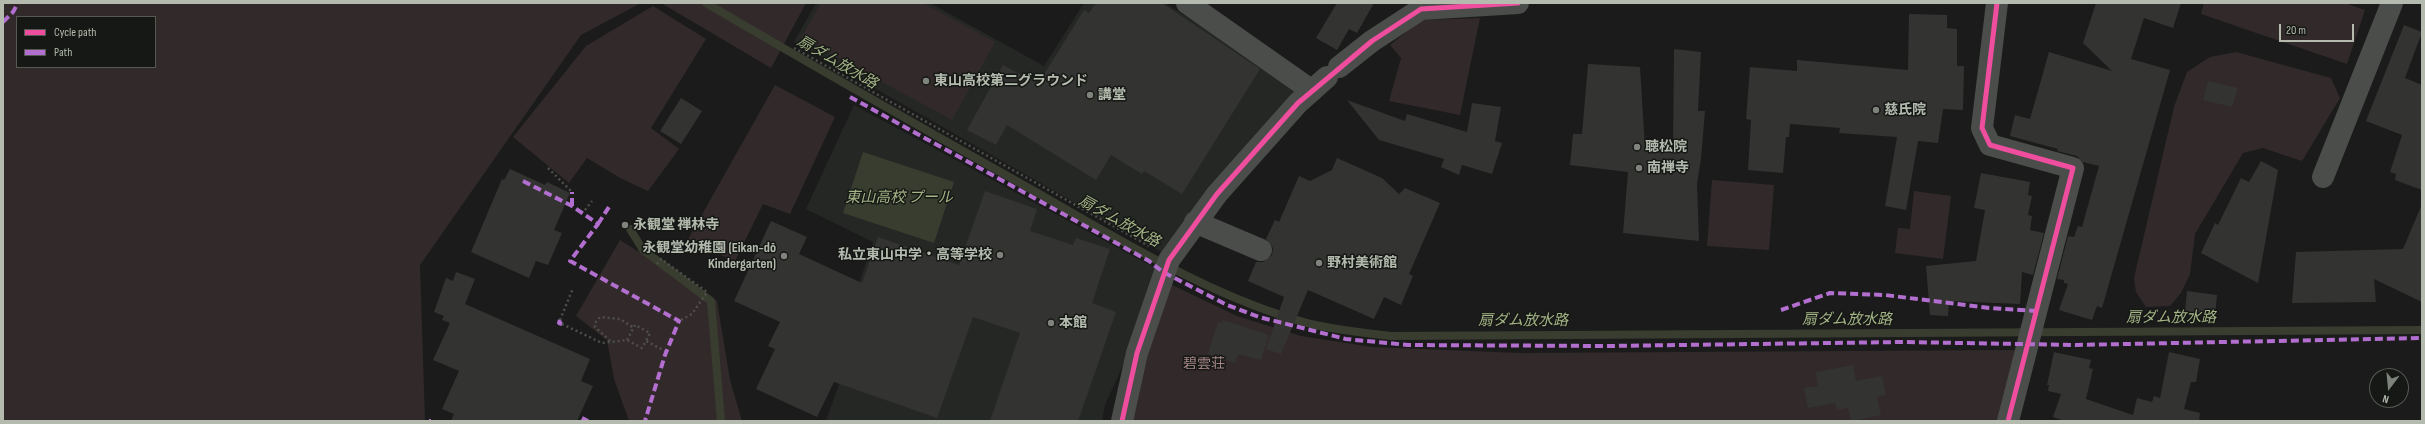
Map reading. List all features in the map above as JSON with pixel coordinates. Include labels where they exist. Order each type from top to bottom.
[{"type":"street","points":[[1187,3],[1326,78]]},
{"type":"street","points":[[1122,421],[1137,353],[1168,263],[1195,222],[1217,194],[1326,78],[1372,41],[1421,9],[1518,3]]},
{"type":"street","points":[[1997,3],[1982,128],[1990,145],[2073,168],[2008,421]]},
{"type":"street","points":[[2323,177],[2392,3]]},
{"type":"street","points":[[1195,222],[1261,250]]},
{"type":"path","points":[[794,48],[1168,263]]},
{"type":"path","points":[[548,168],[572,192]]},
{"type":"path","points":[[585,210],[592,201]]},
{"type":"path","points":[[657,264],[661,259],[706,292],[692,314],[679,321]]},
{"type":"path","points":[[573,288],[561,322],[598,341],[610,342],[627,340],[642,348],[650,333],[635,325],[627,340]]},
{"type":"path","points":[[610,342],[595,327],[595,323],[600,318],[620,318],[634,328]]},
{"type":"path","points":[[646,341],[667,352]]},
{"type":"shaded area","points":[[816,3],[930,3],[1044,66],[1084,3],[1165,3],[1300,88],[1210,185],[1163,253],[794,42]]},
{"type":"shaded area","name":"私立東山中学・高等学校","points":[[854,105],[1155,268],[1129,352],[1105,405],[1102,421],[826,421],[841,379],[828,374],[873,242],[806,209]]},
{"type":"green space","points":[[3,3],[641,3],[581,35],[420,265],[425,421],[3,421]]},
{"type":"green space","points":[[661,3],[806,3],[771,68]]},
{"type":"green space","name":"東山高校第二グラウンド","points":[[821,3],[923,3],[995,42],[952,120],[801,38]]},
{"type":"green space","points":[[2204,3],[2345,3],[2365,10],[2347,64],[2201,14]]},
{"type":"green space","points":[[653,6],[706,39],[651,128],[679,149],[648,191],[622,179],[587,158],[569,183],[513,137],[586,46]]},
{"type":"green space","points":[[1480,18],[1460,115],[1389,101],[1401,58],[1390,45],[1421,20]]},
{"type":"green space","points":[[2236,52],[2331,78],[2340,98],[2302,161],[2263,148],[2243,153],[2195,234],[2190,274],[2181,293],[2170,306],[2146,307],[2136,292],[2134,278],[2174,107],[2187,72],[2210,57]]},
{"type":"green space","points":[[775,85],[835,117],[790,214],[763,204],[735,261],[687,241]]},
{"type":"green space","points":[[1712,180],[1774,185],[1769,250],[1707,246]]},
{"type":"green space","points":[[1914,191],[1951,196],[1943,259],[1895,253],[1898,228],[1910,229]]},
{"type":"green space","points":[[620,240],[717,301],[730,380],[742,421],[629,421],[614,379],[607,340],[576,316]]},
{"type":"green space","name":"碧雲荘","points":[[1170,284],[1237,316],[1301,336],[1372,347],[1519,353],[2016,350],[2000,421],[1131,421],[1145,359]]},
{"type":"water","name":"東山高校 プール","points":[[863,152],[954,182],[934,243],[843,213]]},
{"type":"building","points":[[1096,3],[1162,3],[1260,69],[1182,194],[1144,171],[1142,174],[1111,155],[1096,180],[1007,125],[996,145],[967,130],[1003,65],[1038,84],[1084,10],[1089,13]]},
{"type":"building","points":[[1337,3],[1374,3],[1357,33],[1349,29],[1337,50],[1316,38]]},
{"type":"building","points":[[2096,3],[2181,3],[2173,28],[2144,18],[2131,59],[2170,70],[2102,308],[2097,306],[2092,320],[2059,310],[2068,284],[2064,283],[2064,280],[2057,279],[2068,236],[2074,237],[2078,226],[2082,227],[2099,166],[2083,162],[2077,156],[2057,151],[2058,149],[2010,136],[2015,115],[2030,119],[2049,52],[2112,71],[2083,43]]},
{"type":"building","points":[[1909,14],[1947,15],[1947,28],[1957,29],[1957,66],[1964,66],[1963,110],[1943,109],[1938,143],[1918,141],[1906,210],[1885,206],[1897,137],[1839,133],[1840,128],[1790,124],[1789,137],[1786,137],[1783,173],[1748,170],[1751,120],[1746,119],[1750,67],[1797,71],[1797,60],[1908,70]]},
{"type":"building","points":[[2404,25],[2422,32],[2405,78],[2422,85],[2422,190],[2395,180],[2396,174],[2390,172],[2402,135],[2366,121]]},
{"type":"building","name":"聴松院","points":[[1674,49],[1701,52],[1698,111],[1705,111],[1701,159],[1697,184],[1699,241],[1623,233],[1628,172],[1570,165],[1573,134],[1582,134],[1588,64],[1640,67],[1645,148],[1673,148]]},
{"type":"building","points":[[2208,81],[2238,88],[2232,107],[2203,100]]},
{"type":"building","points":[[681,98],[702,111],[681,144],[660,131]]},
{"type":"building","points":[[1347,100],[1405,121],[1407,114],[1467,132],[1472,103],[1501,107],[1495,141],[1502,143],[1492,174],[1462,165],[1459,175],[1441,167],[1444,159],[1379,140]]},
{"type":"building","points":[[1337,158],[1382,178],[1399,194],[1405,188],[1440,203],[1409,274],[1413,276],[1401,305],[1384,297],[1374,319],[1308,290],[1281,354],[1266,349],[1284,297],[1248,281],[1256,262],[1263,262],[1272,255],[1273,248],[1266,239],[1275,220],[1279,222],[1299,176],[1310,181],[1332,170]]},
{"type":"building","points":[[2261,161],[2278,170],[2258,283],[2201,253],[2215,223],[2218,225],[2241,178],[2249,182]]},
{"type":"building","points":[[510,169],[545,185],[547,182],[570,193],[554,230],[562,233],[548,265],[536,261],[529,278],[471,252],[502,179],[504,180]]},
{"type":"building","points":[[1981,173],[2030,182],[2028,195],[2032,196],[2028,215],[2032,216],[2030,230],[2044,233],[2033,275],[2022,272],[2020,304],[1949,301],[1948,316],[1930,315],[1926,266],[1976,261],[1985,210],[1974,208]]},
{"type":"building","points":[[985,191],[1037,209],[1030,231],[1073,245],[1076,238],[1110,249],[1092,303],[1116,312],[1078,421],[990,421],[1020,333],[973,317],[937,418],[834,382],[817,417],[756,389],[775,349],[768,346],[780,322],[734,301],[771,221],[807,237],[799,254],[862,283],[878,237],[959,265]]},
{"type":"building","points":[[2422,204],[2422,302],[2374,279],[2376,302],[2292,303],[2296,252],[2403,249]]},
{"type":"building","points":[[456,272],[475,279],[465,304],[590,359],[581,381],[593,386],[577,421],[451,421],[454,414],[442,409],[459,371],[433,360],[450,323],[442,320],[444,316],[434,312],[446,278],[453,281]]},
{"type":"building","points":[[2187,291],[2217,295],[2215,316],[2185,312]]},
{"type":"building","points":[[1223,320],[1269,335],[1261,360],[1238,354],[1235,363],[1208,354],[1218,322],[1222,323]]},
{"type":"building","points":[[2054,352],[2091,360],[2089,368],[2093,369],[2086,399],[2133,415],[2137,398],[2152,402],[2154,396],[2160,398],[2169,352],[2200,359],[2196,382],[2191,382],[2184,409],[2200,413],[2199,421],[2065,421],[2053,417],[2061,394],[2048,391],[2049,385],[2047,385]]},
{"type":"building","points":[[1853,365],[1856,381],[1882,376],[1886,395],[1877,396],[1881,415],[1851,421],[1848,408],[1837,410],[1835,403],[1808,408],[1804,388],[1818,386],[1816,372]]},
{"type":"waterway","name":"扇ダム放水路","points":[[706,3],[784,49],[1162,263],[1236,298],[1273,313],[1321,326],[1391,336],[2422,330]]},
{"type":"waterway","points":[[630,229],[643,250],[711,301],[721,421]]},
{"type":"marked path","points":[[3,22],[13,12],[18,3]]},
{"type":"marked path","points":[[850,97],[1149,261],[1163,272],[1227,305],[1259,317],[1346,339],[1408,345],[1607,346],[1903,342],[2076,345],[2422,338]]},
{"type":"marked path","points":[[523,181],[572,206],[598,224],[570,261],[679,321],[665,355],[645,421]]},
{"type":"marked path","points":[[572,192],[572,206]]},
{"type":"marked path","points":[[598,224],[609,207]]},
{"type":"marked path","points":[[1781,310],[1830,293],[1885,295],[1989,308],[2036,311]]},
{"type":"marked path","points":[[560,320],[559,323],[562,324]]},
{"type":"marked path","points":[[582,418],[588,421]]},
{"type":"cycle path","points":[[1122,421],[1137,353],[1169,260],[1217,194],[1298,103],[1372,41],[1421,9],[1518,3]]},
{"type":"cycle path","points":[[1997,3],[1982,128],[1990,145],[2073,168],[2008,421]]},
{"type":"place","name":"東山高校第二グラウンド","points":[[926,81]]},
{"type":"place","name":"講堂","points":[[1090,95]]},
{"type":"place","name":"慈氏院","points":[[1876,110]]},
{"type":"place","name":"聴松院","points":[[1637,147]]},
{"type":"place","name":"南禅寺","points":[[1639,168]]},
{"type":"place","name":"永観堂 禅林寺","points":[[625,225]]},
{"type":"place","name":"私立東山中学・高等学校","points":[[1000,255]]},
{"type":"place","name":"永観堂幼稚園 (Eikan-dō Kindergarten)","points":[[784,256]]},
{"type":"place","name":"野村美術館","points":[[1319,263]]},
{"type":"place","name":"本館","points":[[1051,323]]}]
